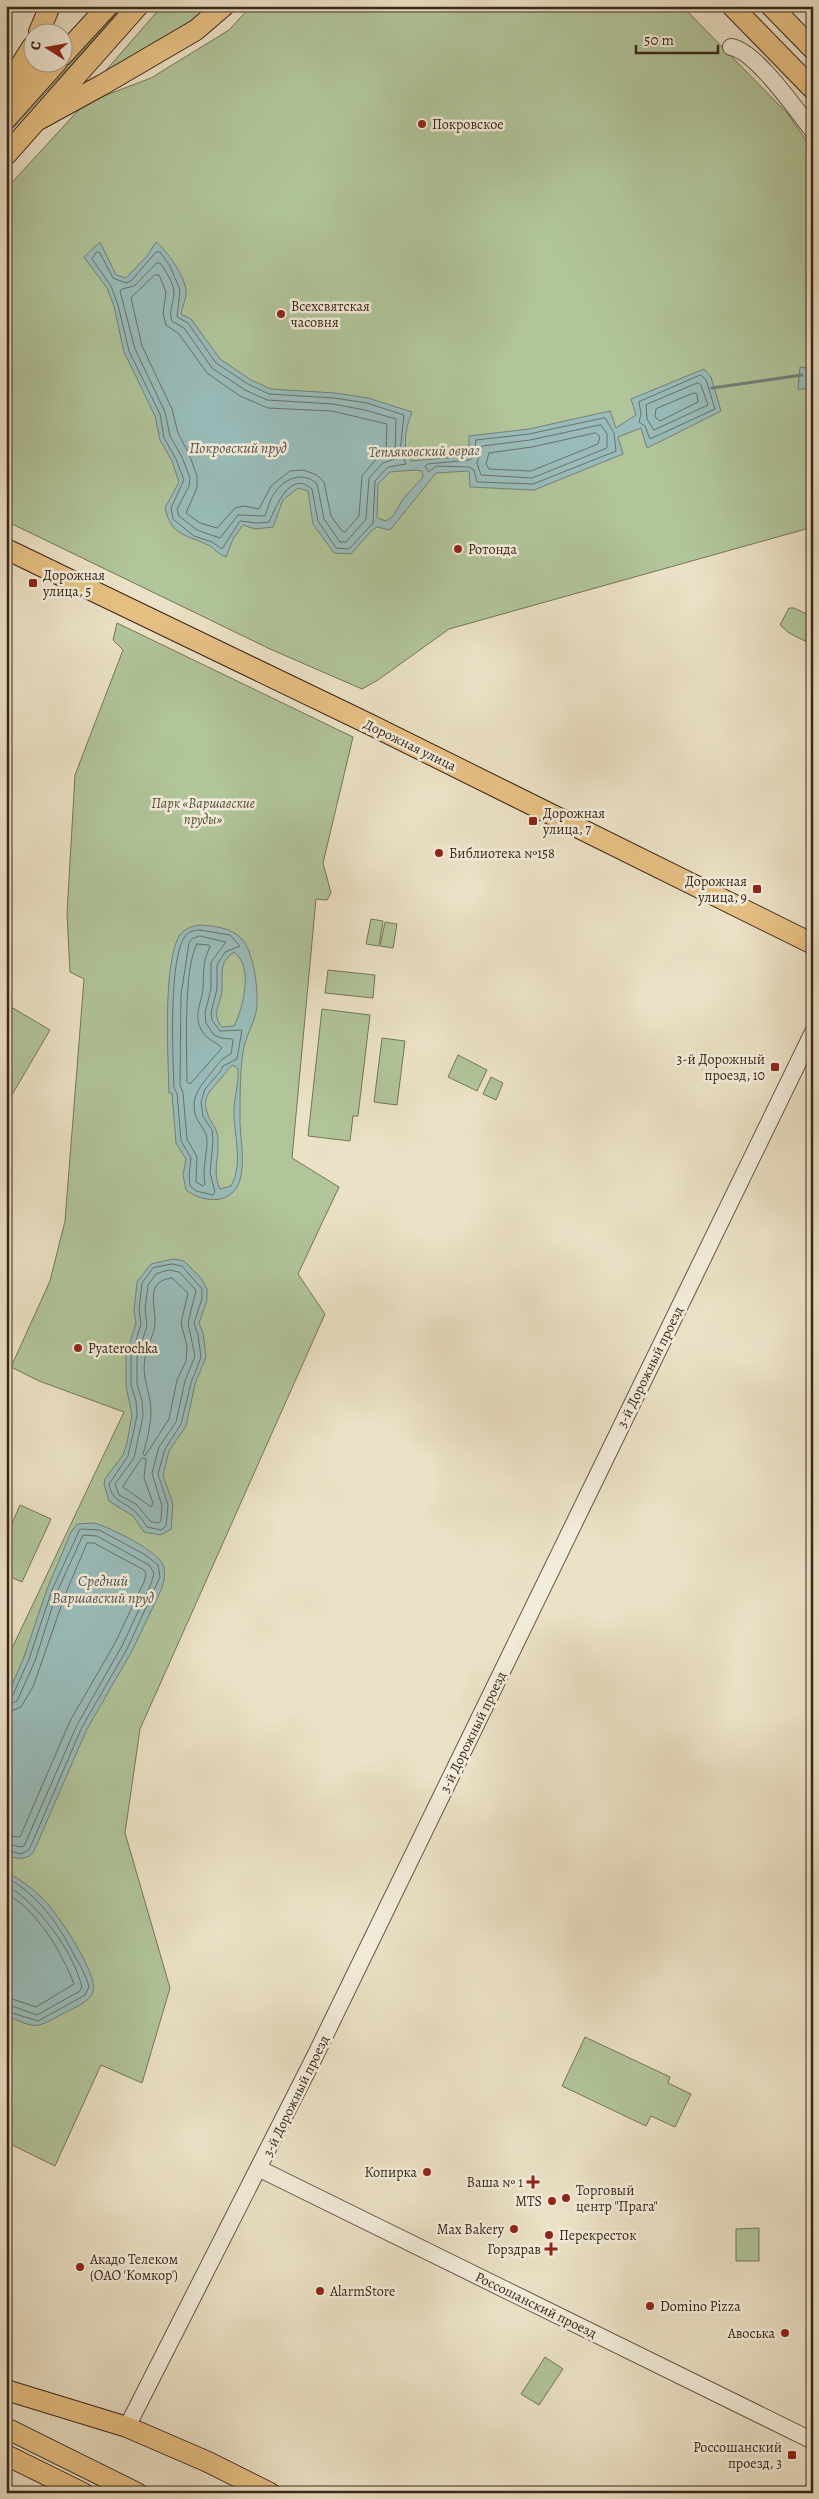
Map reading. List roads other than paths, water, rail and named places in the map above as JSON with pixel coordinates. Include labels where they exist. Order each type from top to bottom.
[{"type":"main road","points":[[43,22],[50,6]]},
{"type":"main road","points":[[6,155],[138,6]]},
{"type":"main road","points":[[38,120],[196,30],[224,6]]},
{"type":"main road","points":[[732,6],[813,89]]},
{"type":"main road","points":[[72,36],[105,9]]},
{"type":"main road","points":[[72,45],[105,9]]},
{"type":"main road","points":[[778,13],[813,49]]},
{"type":"main road","points":[[6,86],[22,62]]},
{"type":"main road","points":[[6,95],[31,72]]},
{"type":"main road","points":[[6,119],[48,72]]},
{"type":"main road","name":"Дорожная улица","points":[[6,549],[367,723],[813,944]]},
{"type":"main road","points":[[6,2390],[127,2428],[208,2462],[270,2493]]},
{"type":"main road","points":[[6,2428],[137,2493]]},
{"type":"main road","points":[[6,2455],[83,2493]]},
{"type":"street","points":[[731,47],[743,51],[772,79],[813,131]]},
{"type":"street","name":"3-й Дорожный проезд","points":[[127,2428],[260,2169],[813,1032]]},
{"type":"street","name":"Россошанский проезд","points":[[260,2169],[813,2441]]},
{"type":"water","name":"Покровский пруд","points":[[100,242],[116,275],[126,278],[147,256],[156,242],[175,264],[185,284],[186,296],[181,314],[191,319],[220,359],[251,380],[271,389],[335,393],[368,398],[412,412],[406,431],[405,443],[411,461],[469,456],[469,436],[529,429],[610,411],[616,428],[636,415],[631,399],[704,369],[711,377],[721,411],[647,448],[641,428],[618,437],[623,454],[534,490],[470,487],[469,471],[436,473],[390,530],[377,527],[372,530],[351,554],[334,553],[313,524],[308,491],[298,488],[283,500],[273,527],[255,529],[243,525],[233,539],[226,557],[210,546],[176,530],[168,518],[165,508],[179,482],[172,461],[160,440],[155,416],[124,352],[114,306],[107,288],[84,257]],"holes":[[[422,471],[423,477],[403,499],[393,516],[386,521],[377,518],[378,484],[390,472]]]},
{"type":"water","points":[[800,367],[813,369],[813,389],[798,389]]},
{"type":"water","points":[[200,925],[223,928],[234,932],[242,939],[252,959],[257,989],[256,1012],[244,1047],[241,1067],[240,1124],[242,1165],[239,1184],[229,1195],[210,1200],[186,1190],[183,1175],[186,1159],[176,1143],[172,1093],[169,1093],[168,991],[173,952],[178,938],[185,930]],"holes":[[[234,952],[244,967],[245,988],[241,1009],[234,1026],[222,1027],[217,1018],[222,991],[222,969],[226,960]],[[233,1065],[238,1069],[234,1108],[237,1168],[231,1186],[220,1189],[216,1177],[218,1136],[208,1116],[206,1101],[212,1088]]]},
{"type":"water","points":[[173,1259],[184,1261],[201,1278],[207,1289],[207,1300],[199,1323],[203,1333],[206,1357],[195,1384],[186,1426],[169,1451],[163,1475],[173,1504],[171,1529],[161,1535],[144,1532],[133,1516],[109,1501],[104,1484],[105,1479],[123,1455],[132,1415],[126,1386],[126,1356],[136,1323],[134,1311],[137,1282],[151,1264]]},
{"type":"water","name":"Средний Варшавский пруд","points":[[94,1523],[121,1534],[142,1546],[159,1559],[165,1574],[162,1588],[132,1651],[87,1729],[33,1853],[23,1858],[17,1858],[6,1854],[6,1699],[24,1657],[47,1589],[71,1532],[77,1524]]},
{"type":"water","points":[[6,1872],[30,1887],[49,1906],[76,1944],[90,1972],[93,1984],[93,1992],[88,1999],[40,2025],[29,2025],[6,2015]]},
{"type":"waterway","name":"Тепляковский овраг","points":[[712,388],[802,375]]},
{"type":"place","name":"Покровское","points":[[422,124]]},
{"type":"place","name":"Всехсвятская часовня","points":[[281,314]]},
{"type":"place","name":"Ротонда","points":[[458,549]]},
{"type":"place","name":"Дорожная улица, 5","points":[[33,583]]},
{"type":"place","name":"Дорожная улица, 7","points":[[533,821]]},
{"type":"place","name":"Библиотека №158","points":[[439,853]]},
{"type":"place","name":"Дорожная улица, 9","points":[[757,889]]},
{"type":"place","name":"3-й Дорожный проезд, 10","points":[[775,1067]]},
{"type":"place","name":"Pyaterochka","points":[[78,1348]]},
{"type":"place","name":"Копирка","points":[[427,2172]]},
{"type":"place","name":"Ваша № 1","points":[[533,2182]]},
{"type":"place","name":"Торговый центр \"Прага\"","points":[[566,2198]]},
{"type":"place","name":"MTS","points":[[552,2201]]},
{"type":"place","name":"Max Bakery","points":[[514,2229]]},
{"type":"place","name":"Перекресток","points":[[549,2235]]},
{"type":"place","name":"Горздрав","points":[[551,2249]]},
{"type":"place","name":"Акадо Телеком (ОАО 'Комкор')","points":[[80,2267]]},
{"type":"place","name":"AlarmStore","points":[[320,2291]]},
{"type":"place","name":"Domino Pizza","points":[[650,2306]]},
{"type":"place","name":"Авоська","points":[[785,2333]]},
{"type":"place","name":"Россошанский проезд, 3","points":[[792,2455]]},
{"type":"park label","name":"Парк «Варшавские пруды»","points":[[203,812]]}]
